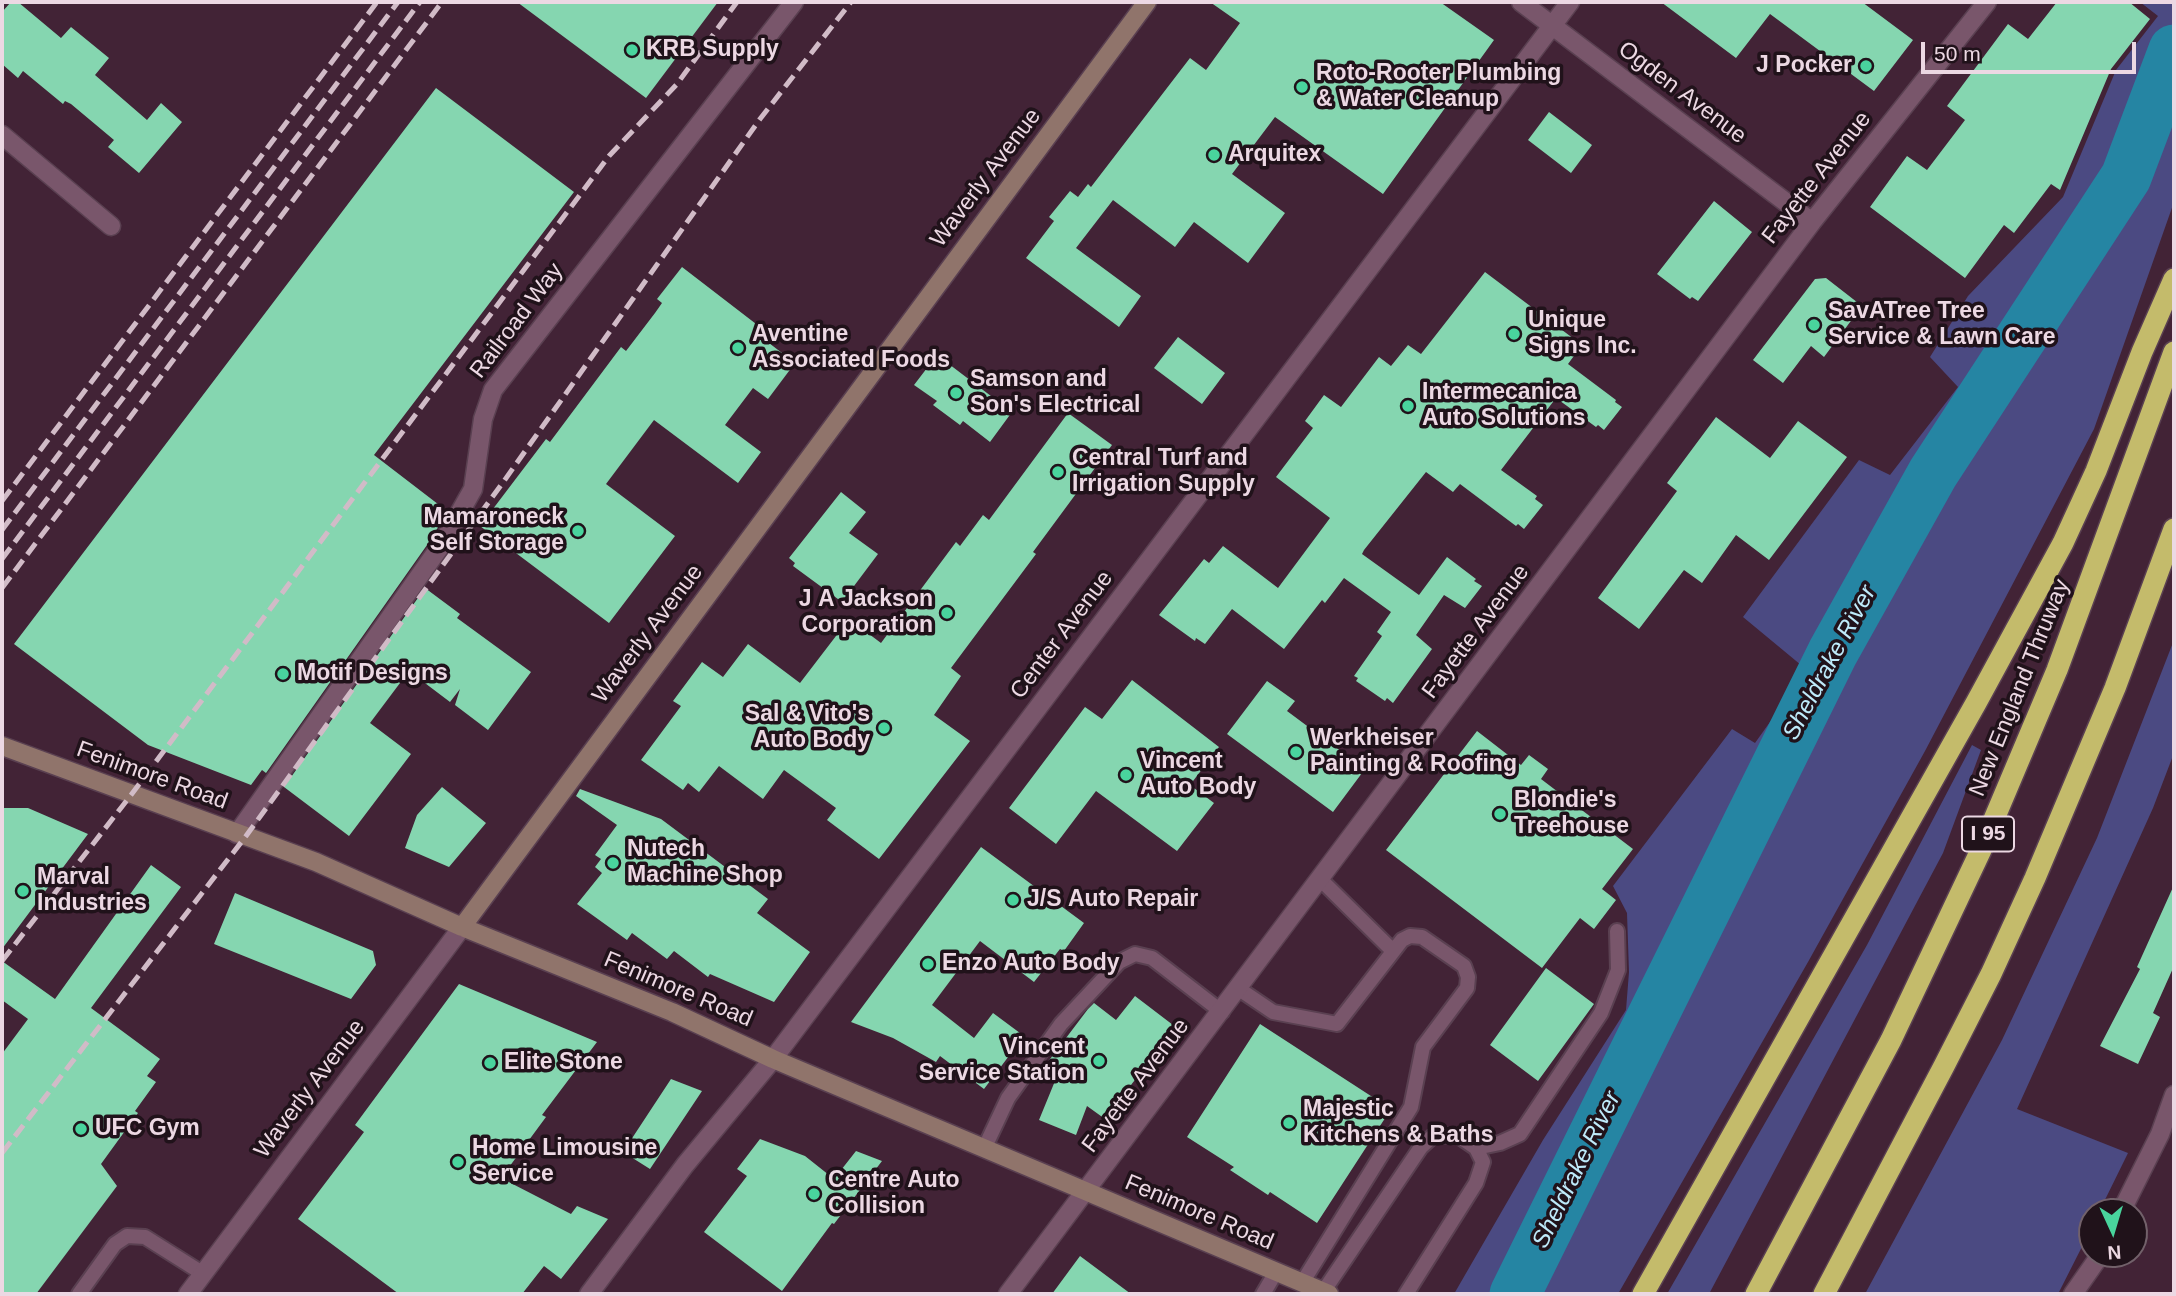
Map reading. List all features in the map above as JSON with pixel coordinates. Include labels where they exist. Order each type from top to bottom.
[{"type":"highway","points":[[1643,1294],[1976,703],[2063,543],[2096,471],[2142,352],[2174,279]]},
{"type":"highway","name":"New England Thruway","points":[[1756,1294],[1896,1028],[1981,850],[2057,670],[2174,352]]},
{"type":"highway","name":"I 95","points":[[1824,1294],[1944,1066],[2030,890],[2101,724],[2174,529]]},
{"type":"street","name":"Railroad Way","points":[[237,834],[442,544],[473,489],[483,419],[493,390],[794,2]]},
{"type":"street","name":"Waverly Avenue","points":[[188,1294],[1147,2]]},
{"type":"street","name":"Ogden Avenue","points":[[1521,2],[1812,222]]},
{"type":"street","name":"Center Avenue","points":[[589,1294],[685,1165],[774,1059],[1570,2]]},
{"type":"street","name":"Fayette Avenue","points":[[1008,1294],[1087,1193],[1812,222],[1987,2]]},
{"type":"street","points":[[2,135],[111,226]]},
{"type":"street","name":"Fenimore Road","points":[[2,747],[316,862],[462,927],[672,1012],[774,1059],[1326,1293]]},
{"type":"street","points":[[2129,1198],[2160,1134],[2174,1094]]},
{"type":"street","points":[[2073,1294],[2091,1268]]},
{"type":"lane","points":[[1321,880],[1393,951]]},
{"type":"lane","points":[[1476,1148],[1500,1143],[1520,1133],[1601,1013],[1618,970],[1617,932]]},
{"type":"lane","points":[[1239,989],[1273,1012],[1337,1024],[1402,940],[1410,936],[1422,937],[1464,967],[1468,977],[1467,988],[1423,1047],[1411,1107],[1302,1283]]},
{"type":"lane","points":[[984,1149],[1008,1098],[1055,1032],[1119,962],[1135,954],[1152,958],[1222,1012]]},
{"type":"lane","points":[[1326,1293],[1421,1147],[1433,1136],[1457,1135],[1476,1148],[1483,1162],[1476,1183],[1406,1294]]},
{"type":"lane","points":[[79,1294],[115,1244],[127,1236],[145,1237],[202,1273]]},
{"type":"lane","points":[[1263,1294],[1276,1272]]},
{"type":"shaded area","points":[[2140,2],[2174,2],[2174,202],[2094,429],[1925,751],[1618,1294],[1454,1294],[1543,1140],[1626,1010],[1629,972],[1627,913],[1613,886],[1732,729],[1755,743],[1807,670],[1743,617],[1859,460],[1890,475],[1958,387],[1930,357],[1968,296],[2063,197],[2116,70],[2158,16]]},
{"type":"shaded area","points":[[2174,640],[2174,753],[2153,808],[2017,1109],[2128,1153],[2106,1198],[2078,1198],[2078,1255],[2058,1294],[1865,1294],[2002,1040],[2097,838]]},
{"type":"shaded area","points":[[1972,745],[1981,750],[1943,853],[1709,1294],[1667,1294],[1867,945]]},
{"type":"building","points":[[11,2],[18,2],[61,38],[71,27],[109,58],[95,75],[147,120],[161,103],[182,122],[139,173],[108,147],[114,140],[71,104],[65,101],[63,104],[23,71],[18,78],[2,64],[2,12]]},
{"type":"building","name":"KRB Supply","points":[[517,2],[718,2],[646,98]]},
{"type":"building","points":[[1210,2],[1440,2],[1494,40],[1383,194],[1275,117],[1232,174],[1285,213],[1248,263],[1194,222],[1175,247],[1113,200],[1076,248],[1141,296],[1119,327],[1026,258],[1054,221],[1049,217],[1070,191],[1078,197],[1088,184],[1091,187],[1190,58],[1206,70],[1240,23]]},
{"type":"building","name":"J Pocker","points":[[1661,2],[1862,2],[1913,40],[1874,91],[1770,14],[1736,58]]},
{"type":"building","points":[[2057,2],[2129,2],[2150,19],[2111,69],[2060,190],[2051,184],[2014,233],[2004,225],[1965,278],[1870,207],[1907,156],[1927,170],[1965,120],[1947,106],[2008,24],[2028,39]]},
{"type":"building","points":[[436,88],[574,192],[374,455],[447,511],[432,538],[266,773],[262,770],[251,785],[148,745],[14,644]]},
{"type":"building","points":[[1549,112],[1592,145],[1571,173],[1528,140]]},
{"type":"building","points":[[1714,201],[1752,232],[1698,301],[1692,297],[1690,299],[1657,274]]},
{"type":"building","points":[[682,267],[760,327],[756,333],[795,363],[768,399],[753,388],[725,425],[761,452],[738,483],[654,420],[606,484],[675,536],[609,623],[480,526],[546,439],[550,442],[621,347],[626,351],[662,303],[657,299]]},
{"type":"building","points":[[1485,272],[1582,345],[1568,364],[1622,407],[1604,430],[1556,398],[1501,470],[1537,496],[1535,499],[1543,505],[1524,529],[1518,524],[1516,526],[1460,484],[1453,492],[1426,472],[1364,550],[1362,554],[1419,595],[1447,557],[1482,586],[1465,608],[1444,595],[1416,635],[1432,649],[1393,703],[1387,698],[1385,701],[1356,681],[1358,678],[1354,676],[1382,636],[1377,632],[1391,612],[1344,578],[1325,603],[1322,600],[1284,649],[1232,609],[1205,644],[1196,638],[1195,641],[1159,615],[1204,559],[1209,563],[1223,546],[1278,588],[1330,518],[1276,477],[1313,428],[1305,421],[1324,395],[1341,407],[1379,357],[1391,366],[1408,345],[1421,354]]},
{"type":"building","name":"SavATree Tree Service & Lawn Care","points":[[1826,278],[1862,306],[1824,357],[1811,346],[1783,383],[1753,360],[1815,279]]},
{"type":"building","points":[[1178,337],[1225,373],[1202,404],[1154,368]]},
{"type":"building","name":"Samson and Son's Electrical","points":[[937,355],[1012,412],[990,442],[963,421],[960,425],[933,405],[937,401],[914,385]]},
{"type":"building","points":[[1068,413],[1112,445],[1033,552],[1036,554],[951,668],[961,676],[934,715],[970,741],[879,859],[827,820],[836,808],[784,770],[763,799],[719,766],[699,792],[688,783],[683,790],[641,760],[681,706],[673,701],[702,662],[723,677],[748,644],[800,683],[849,619],[881,643],[956,542],[960,546],[983,515],[989,520]]},
{"type":"building","points":[[1716,417],[1770,458],[1798,421],[1847,457],[1769,560],[1736,535],[1702,583],[1684,570],[1639,629],[1598,598],[1677,491],[1667,483]]},
{"type":"building","points":[[841,492],[866,512],[849,533],[878,554],[842,602],[793,566],[795,563],[789,558]]},
{"type":"building","points":[[425,588],[460,614],[457,618],[531,672],[488,730],[455,705],[460,689],[450,702],[409,671],[370,723],[411,754],[349,836],[284,787]]},
{"type":"building","points":[[1132,680],[1219,747],[1190,785],[1214,803],[1177,851],[1096,791],[1056,844],[1009,808],[1085,707],[1102,719]]},
{"type":"building","name":"Werkheiser Painting & Roofing","points":[[1267,681],[1295,701],[1287,711],[1365,769],[1333,812],[1227,734]]},
{"type":"building","name":"Blondie's Treehouse","points":[[1477,731],[1521,765],[1529,755],[1548,769],[1541,779],[1633,849],[1602,889],[1616,900],[1594,929],[1580,918],[1542,968],[1386,850]]},
{"type":"building","points":[[442,787],[486,823],[449,867],[405,848],[417,815]]},
{"type":"building","points":[[580,789],[661,819],[768,899],[757,913],[810,952],[774,1002],[710,974],[708,977],[674,951],[667,959],[632,933],[627,940],[577,904],[602,873],[595,867],[601,859],[595,855],[617,825],[576,796]]},
{"type":"building","name":"Marval Industries","points":[[2,808],[28,808],[88,834],[2,949]]},
{"type":"building","points":[[981,847],[1084,923],[1064,951],[1060,949],[1034,982],[980,941],[932,1005],[974,1038],[993,1013],[1024,1036],[984,1089],[940,1056],[936,1062],[893,1038],[851,1022]]},
{"type":"building","points":[[151,865],[181,887],[91,1008],[160,1059],[147,1076],[156,1082],[135,1111],[138,1113],[101,1164],[117,1186],[36,1294],[2,1294],[2,1054],[28,1019],[2,1000],[2,961],[55,999]]},
{"type":"building","points":[[2174,885],[2174,966],[2153,1013],[2160,1017],[2138,1064],[2100,1046],[2140,969],[2137,967]]},
{"type":"building","points":[[235,893],[373,951],[376,965],[351,999],[214,944]]},
{"type":"building","points":[[1546,968],[1594,1004],[1538,1081],[1490,1045]]},
{"type":"building","points":[[459,984],[597,1042],[542,1115],[546,1117],[501,1178],[571,1214],[577,1206],[608,1219],[561,1279],[544,1266],[522,1294],[399,1294],[298,1219],[364,1132],[355,1125]]},
{"type":"building","name":"Vincent Service Station","points":[[1135,996],[1173,1025],[1155,1049],[1157,1051],[1105,1119],[1087,1106],[1076,1135],[1039,1120],[1055,1081],[1041,1071],[1088,1009],[1094,1003],[1116,1020]]},
{"type":"building","name":"Majestic Kitchens & Baths","points":[[1260,1024],[1391,1109],[1317,1223],[1230,1170],[1234,1167],[1187,1137]]},
{"type":"building","points":[[671,1079],[702,1091],[650,1169],[623,1152]]},
{"type":"building","points":[[760,1139],[805,1156],[834,1179],[856,1151],[882,1161],[782,1291],[704,1232],[747,1176],[737,1169]]},
{"type":"building","points":[[1080,1256],[1131,1294],[1052,1294]]},
{"type":"waterway","name":"Sheldrake River","points":[[1515,1294],[1833,652],[1933,473],[2126,177],[2174,50]]},
{"type":"railway","points":[[2,501],[377,2]]},
{"type":"railway","points":[[2,530],[398,2]]},
{"type":"railway","points":[[2,559],[420,2]]},
{"type":"railway","points":[[2,588],[442,2]]},
{"type":"railway","points":[[2,961],[131,795],[609,156],[677,84],[737,2]]},
{"type":"railway","points":[[2,1153],[246,836],[504,481],[760,119],[851,2]]},
{"type":"place","name":"KRB Supply","points":[[632,50]]},
{"type":"place","name":"J Pocker","points":[[1866,66]]},
{"type":"place","name":"Roto-Rooter Plumbing & Water Cleanup","points":[[1302,87]]},
{"type":"place","name":"Arquitex","points":[[1214,155]]},
{"type":"place","name":"SavATree Tree Service & Lawn Care","points":[[1814,325]]},
{"type":"place","name":"Unique Signs Inc.","points":[[1514,334]]},
{"type":"place","name":"Aventine Associated Foods","points":[[738,348]]},
{"type":"place","name":"Samson and Son's Electrical","points":[[956,393]]},
{"type":"place","name":"Intermecanica Auto Solutions","points":[[1408,406]]},
{"type":"place","name":"Central Turf and Irrigation Supply","points":[[1058,472]]},
{"type":"place","name":"Mamaroneck Self Storage","points":[[578,531]]},
{"type":"place","name":"J A Jackson Corporation","points":[[947,613]]},
{"type":"place","name":"Motif Designs","points":[[283,674]]},
{"type":"place","name":"Sal & Vito's Auto Body","points":[[884,728]]},
{"type":"place","name":"Werkheiser Painting & Roofing","points":[[1296,752]]},
{"type":"place","name":"Vincent Auto Body","points":[[1126,775]]},
{"type":"place","name":"Blondie's Treehouse","points":[[1500,814]]},
{"type":"place","name":"Nutech Machine Shop","points":[[613,863]]},
{"type":"place","name":"Marval Industries","points":[[23,891]]},
{"type":"place","name":"J/S Auto Repair","points":[[1013,900]]},
{"type":"place","name":"Enzo Auto Body","points":[[928,964]]},
{"type":"place","name":"Vincent Service Station","points":[[1099,1061]]},
{"type":"place","name":"Elite Stone","points":[[490,1063]]},
{"type":"place","name":"Majestic Kitchens & Baths","points":[[1289,1123]]},
{"type":"place","name":"UFC Gym","points":[[81,1129]]},
{"type":"place","name":"Home Limousine Service","points":[[458,1162]]},
{"type":"place","name":"Centre Auto Collision","points":[[814,1194]]}]
